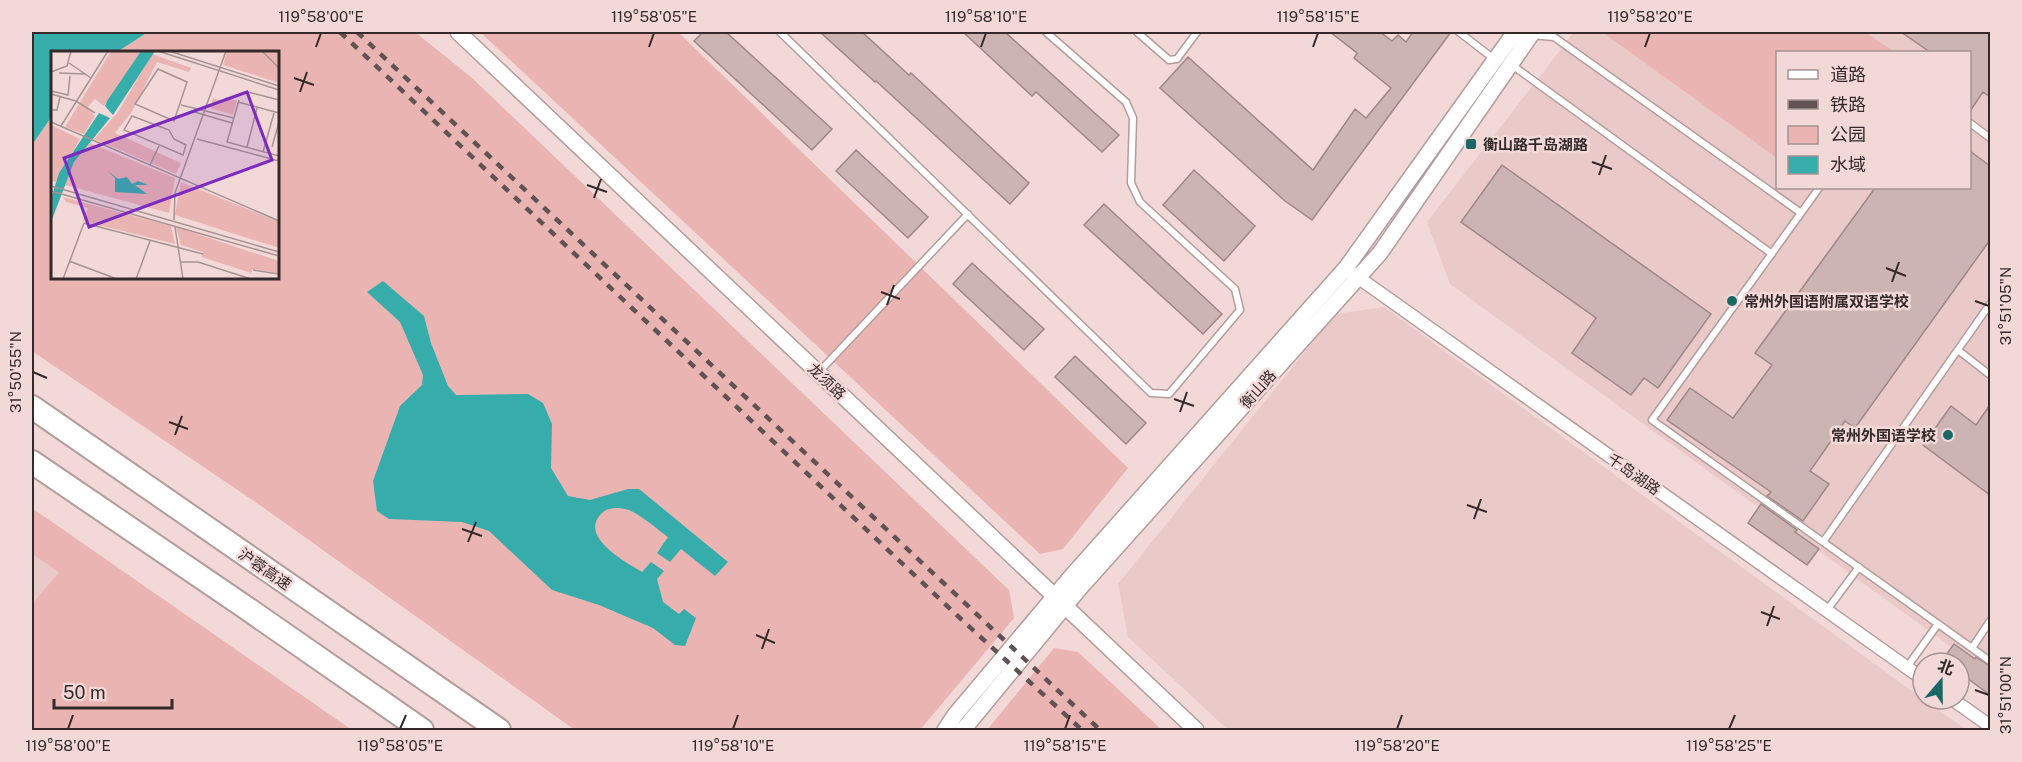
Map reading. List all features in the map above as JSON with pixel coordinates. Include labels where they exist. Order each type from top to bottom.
[{"type":"highway","name":"沪蓉高速","points":[[32,407],[499,730]]},
{"type":"highway","points":[[32,462],[422,730]]},
{"type":"street","name":"龙须路","points":[[458,32],[1196,730]]},
{"type":"street","name":"衡山路","points":[[945,730],[955,715],[1352,273],[1494,59],[1521,32]]},
{"type":"street","name":"衡山路","points":[[1352,273],[1380,253],[1510,63],[1521,32]]},
{"type":"street","name":"千岛湖路","points":[[1352,273],[1911,671]]},
{"type":"street","name":"衡山路","points":[[963,730],[1059,601]]},
{"type":"street","points":[[1969,711],[1990,726]]},
{"type":"lane","points":[[780,32],[1151,393],[1169,394],[1240,310],[1235,289],[1140,202],[1131,183],[1133,118],[1126,102],[1046,32]]},
{"type":"lane","points":[[1137,32],[1169,60],[1177,59],[1197,32]]},
{"type":"lane","points":[[1459,32],[1494,59],[1510,63],[1772,254]]},
{"type":"lane","points":[[1521,32],[1554,37],[1801,213]]},
{"type":"lane","points":[[1971,124],[1990,138]]},
{"type":"lane","points":[[1818,189],[1652,420],[1990,661]]},
{"type":"lane","points":[[818,373],[968,214]]},
{"type":"lane","points":[[1823,542],[1990,304]]},
{"type":"lane","points":[[1958,350],[1990,375]]},
{"type":"lane","points":[[1827,610],[1859,567]]},
{"type":"lane","points":[[1972,648],[1990,621]]},
{"type":"lane","points":[[1907,668],[1938,624]]},
{"type":"shaded area","name":"常州外国语附属双语学校","points":[[1574,32],[1990,32],[1990,675],[1971,661],[1971,651],[1957,651],[1450,284],[1427,222]]},
{"type":"shaded area","points":[[1384,307],[1911,690],[1911,711],[1940,711],[1967,730],[1228,730],[1128,637],[1118,584],[1335,314]]},
{"type":"shaded area","points":[[32,554],[59,572],[32,604]]},
{"type":"green space","points":[[148,32],[415,32],[471,77],[1009,590],[1014,618],[920,730],[575,730],[264,508],[32,351],[32,145],[51,117],[51,279],[279,279],[279,51],[119,51]]},
{"type":"green space","points":[[480,32],[678,32],[1128,468],[1063,549],[1040,554]]},
{"type":"green space","points":[[1602,32],[1865,32],[1894,51],[1776,51],[1776,157]]},
{"type":"green space","points":[[32,508],[352,730],[32,730],[32,604],[59,572],[32,554]]},
{"type":"green space","points":[[1054,648],[1078,652],[1162,730],[987,730]]},
{"type":"water","points":[[32,32],[148,32],[119,51],[51,51],[51,117],[32,145]]},
{"type":"water","points":[[383,281],[424,316],[431,343],[448,386],[456,395],[528,394],[543,403],[552,424],[551,468],[568,496],[590,500],[628,489],[639,489],[728,562],[715,576],[681,549],[670,562],[657,553],[668,537],[630,510],[608,509],[600,515],[595,524],[601,541],[617,556],[642,572],[651,562],[664,571],[657,579],[663,602],[679,614],[684,609],[696,618],[685,646],[675,645],[653,628],[599,605],[552,590],[489,531],[462,522],[389,519],[377,511],[373,481],[400,406],[422,385],[423,375],[400,322],[367,292]]},
{"type":"building","points":[[703,32],[726,32],[832,129],[812,150],[694,41]]},
{"type":"building","points":[[820,32],[862,32],[909,75],[911,73],[1029,183],[1010,204]]},
{"type":"building","points":[[963,32],[1005,32],[1119,135],[1102,152],[1036,92],[1032,96]]},
{"type":"building","points":[[1330,32],[1380,32],[1392,41],[1398,35],[1406,42],[1413,32],[1451,32],[1312,220],[1285,201],[1160,88],[1188,57],[1313,170],[1355,109],[1366,118],[1391,88],[1354,58],[1357,53]]},
{"type":"building","points":[[1901,32],[1990,32],[1990,97],[1983,92],[1971,110],[1971,51],[1929,51]]},
{"type":"building","points":[[856,150],[928,217],[908,238],[836,171]]},
{"type":"building","points":[[1971,152],[1990,166],[1990,240],[1855,428],[1845,421],[1810,471],[1829,484],[1803,521],[1767,496],[1771,492],[1667,420],[1690,388],[1733,418],[1772,365],[1755,353],[1874,189],[1971,189]]},
{"type":"building","points":[[1502,165],[1711,314],[1658,388],[1644,378],[1631,395],[1572,353],[1596,318],[1461,222]]},
{"type":"building","points":[[1194,170],[1255,226],[1224,261],[1163,205]]},
{"type":"building","points":[[1104,204],[1222,314],[1203,334],[1084,225]]},
{"type":"building","points":[[972,263],[1044,329],[1024,350],[953,284]]},
{"type":"building","points":[[1075,356],[1146,423],[1126,444],[1055,377]]},
{"type":"building","points":[[1990,405],[1990,495],[1923,445],[1951,406],[1976,425]]},
{"type":"building","points":[[1761,504],[1819,549],[1807,565],[1748,523]]},
{"type":"building","points":[[1954,644],[1964,651],[1949,651]]},
{"type":"building","points":[[1971,656],[1990,666],[1990,695],[1971,681]]},
{"type":"railway","points":[[340,32],[961,619],[1082,730]]},
{"type":"railway","points":[[357,32],[1100,730]]},
{"type":"place","name":"衡山路千岛湖路","points":[[1471,144]]},
{"type":"place","name":"常州外国语附属双语学校","points":[[1732,301]]},
{"type":"place","name":"常州外国语学校","points":[[1948,435]]}]
